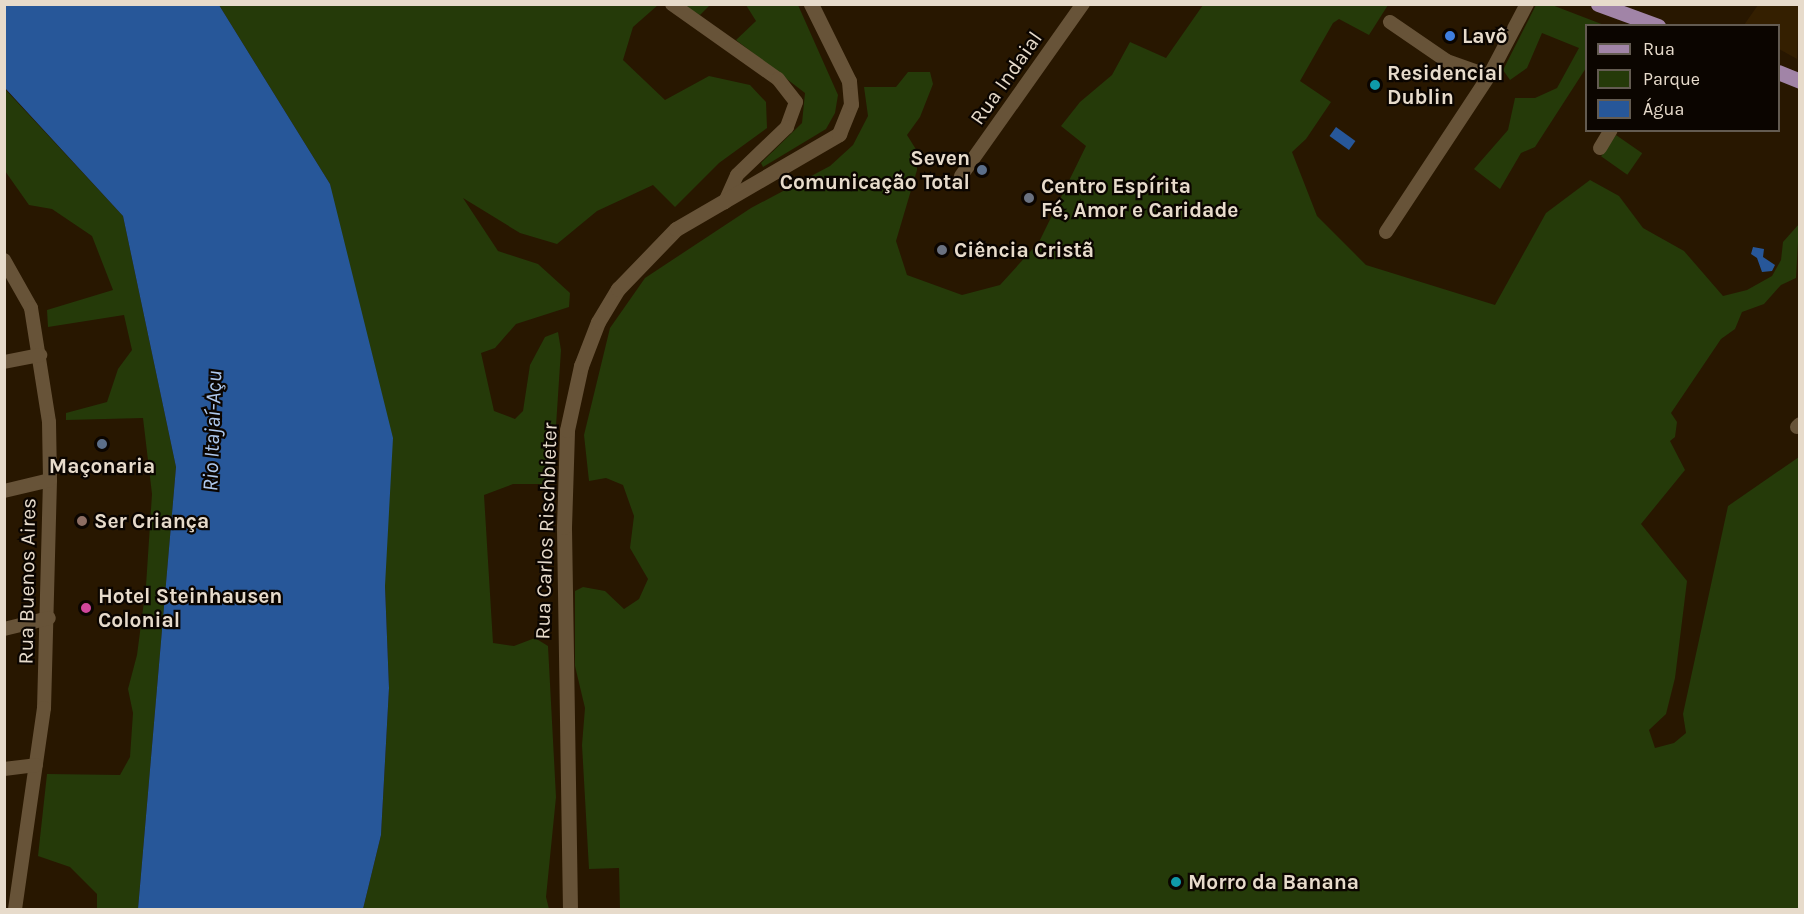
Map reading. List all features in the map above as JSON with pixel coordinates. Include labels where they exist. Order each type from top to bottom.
[{"type":"main road","points":[[1598,4],[1653,24]]},
{"type":"main road","points":[[1780,72],[1800,81]]},
{"type":"street","points":[[672,4],[778,79],[796,102],[786,127],[737,175],[725,202]]},
{"type":"street","name":"Rua Carlos Rischbieter","points":[[570,909],[564,527],[567,430],[574,394],[598,322],[618,289],[676,229],[834,138],[848,120],[849,81],[812,4]]},
{"type":"street","name":"Rua Indaial","points":[[961,176],[1083,4]]},
{"type":"street","points":[[1386,232],[1490,76],[1527,4]]},
{"type":"street","points":[[1390,22],[1447,61],[1490,76]]},
{"type":"street","points":[[1599,148],[1610,132]]},
{"type":"street","name":"Rua Buenos Aires","points":[[4,260],[31,308],[49,422],[50,480],[50,618],[36,765],[12,906]]},
{"type":"street","points":[[4,362],[40,354]]},
{"type":"street","points":[[4,491],[50,480]]},
{"type":"street","points":[[4,628],[50,618]]},
{"type":"street","points":[[4,769],[36,765]]},
{"type":"shaded area","points":[[1758,5],[1799,5],[1797,59],[1780,50],[1780,24],[1745,24]]},
{"type":"green space","points":[[219,5],[658,5],[633,27],[623,60],[665,100],[709,76],[750,85],[766,102],[767,128],[719,163],[675,207],[653,185],[597,211],[557,244],[520,233],[463,198],[498,251],[538,264],[570,293],[569,307],[516,324],[495,348],[481,353],[494,411],[515,419],[523,411],[530,365],[545,337],[558,332],[561,350],[556,426],[549,452],[556,457],[551,484],[513,484],[484,495],[493,643],[514,646],[535,638],[548,646],[556,797],[546,897],[549,909],[363,909],[381,835],[389,688],[385,586],[330,184]]},
{"type":"green space","points":[[682,5],[710,5],[700,15]]},
{"type":"green space","points":[[746,5],[798,5],[838,95],[835,113],[826,129],[763,167],[761,163],[802,123],[805,93],[736,40],[756,21]]},
{"type":"green space","points":[[1203,5],[1388,5],[1369,35],[1339,19],[1333,23],[1300,81],[1331,102],[1306,139],[1292,152],[1317,216],[1366,265],[1495,305],[1546,213],[1590,180],[1619,196],[1643,228],[1684,251],[1723,296],[1747,290],[1772,276],[1781,260],[1783,242],[1799,224],[1796,278],[1781,285],[1764,304],[1742,312],[1735,329],[1721,339],[1671,413],[1677,422],[1675,437],[1670,441],[1685,470],[1641,524],[1687,581],[1675,678],[1666,714],[1649,730],[1655,748],[1674,743],[1686,733],[1683,714],[1728,506],[1799,457],[1799,909],[620,910],[619,868],[589,869],[582,745],[585,708],[575,666],[575,591],[583,587],[605,591],[624,609],[639,599],[648,579],[630,548],[634,516],[623,485],[606,478],[589,481],[584,435],[610,328],[645,278],[751,208],[830,166],[853,145],[868,116],[864,87],[896,87],[908,72],[930,72],[933,84],[920,117],[907,135],[917,151],[917,170],[896,241],[907,275],[962,295],[1000,285],[1039,242],[1086,146],[1061,126],[1080,102],[1112,75],[1130,42],[1166,58]]},
{"type":"green space","points":[[1536,5],[1552,5],[1601,24],[1585,24],[1585,70],[1535,147],[1521,153],[1500,189],[1474,169],[1508,130],[1515,98],[1535,98],[1557,88],[1579,48],[1542,33],[1527,68],[1510,80],[1503,70]]},
{"type":"green space","points":[[4,88],[123,216],[176,467],[138,909],[97,909],[97,894],[70,867],[38,856],[47,774],[120,775],[130,757],[133,713],[128,689],[137,655],[146,586],[152,494],[143,418],[66,420],[66,413],[107,402],[118,369],[132,350],[124,315],[48,327],[47,310],[113,290],[92,236],[52,209],[29,205],[5,171]]},
{"type":"green space","points":[[1616,135],[1642,153],[1627,175],[1601,156]]},
{"type":"water","name":"Rio Itajaí-Açu","points":[[5,4],[219,5],[330,184],[393,438],[385,586],[389,688],[381,835],[363,909],[138,909],[176,467],[123,216],[5,88]]},
{"type":"water","points":[[1336,127],[1355,141],[1349,150],[1330,136]]},
{"type":"water","points":[[1753,247],[1764,249],[1763,257],[1775,265],[1772,271],[1762,272],[1757,258],[1751,254]]},
{"type":"place","name":"Lavô","points":[[1450,36]]},
{"type":"place","name":"Residencial Dublin","points":[[1375,85]]},
{"type":"place","name":"Seven Comunicação Total","points":[[982,170]]},
{"type":"place","name":"Centro Espírita Fé, Amor e Caridade","points":[[1029,198]]},
{"type":"place","name":"Ciência Cristã","points":[[942,250]]},
{"type":"place","name":"Maçonaria","points":[[102,444]]},
{"type":"place","name":"Ser Criança","points":[[82,521]]},
{"type":"place","name":"Hotel Steinhausen Colonial","points":[[86,608]]},
{"type":"place","name":"Morro da Banana","points":[[1176,882]]}]
